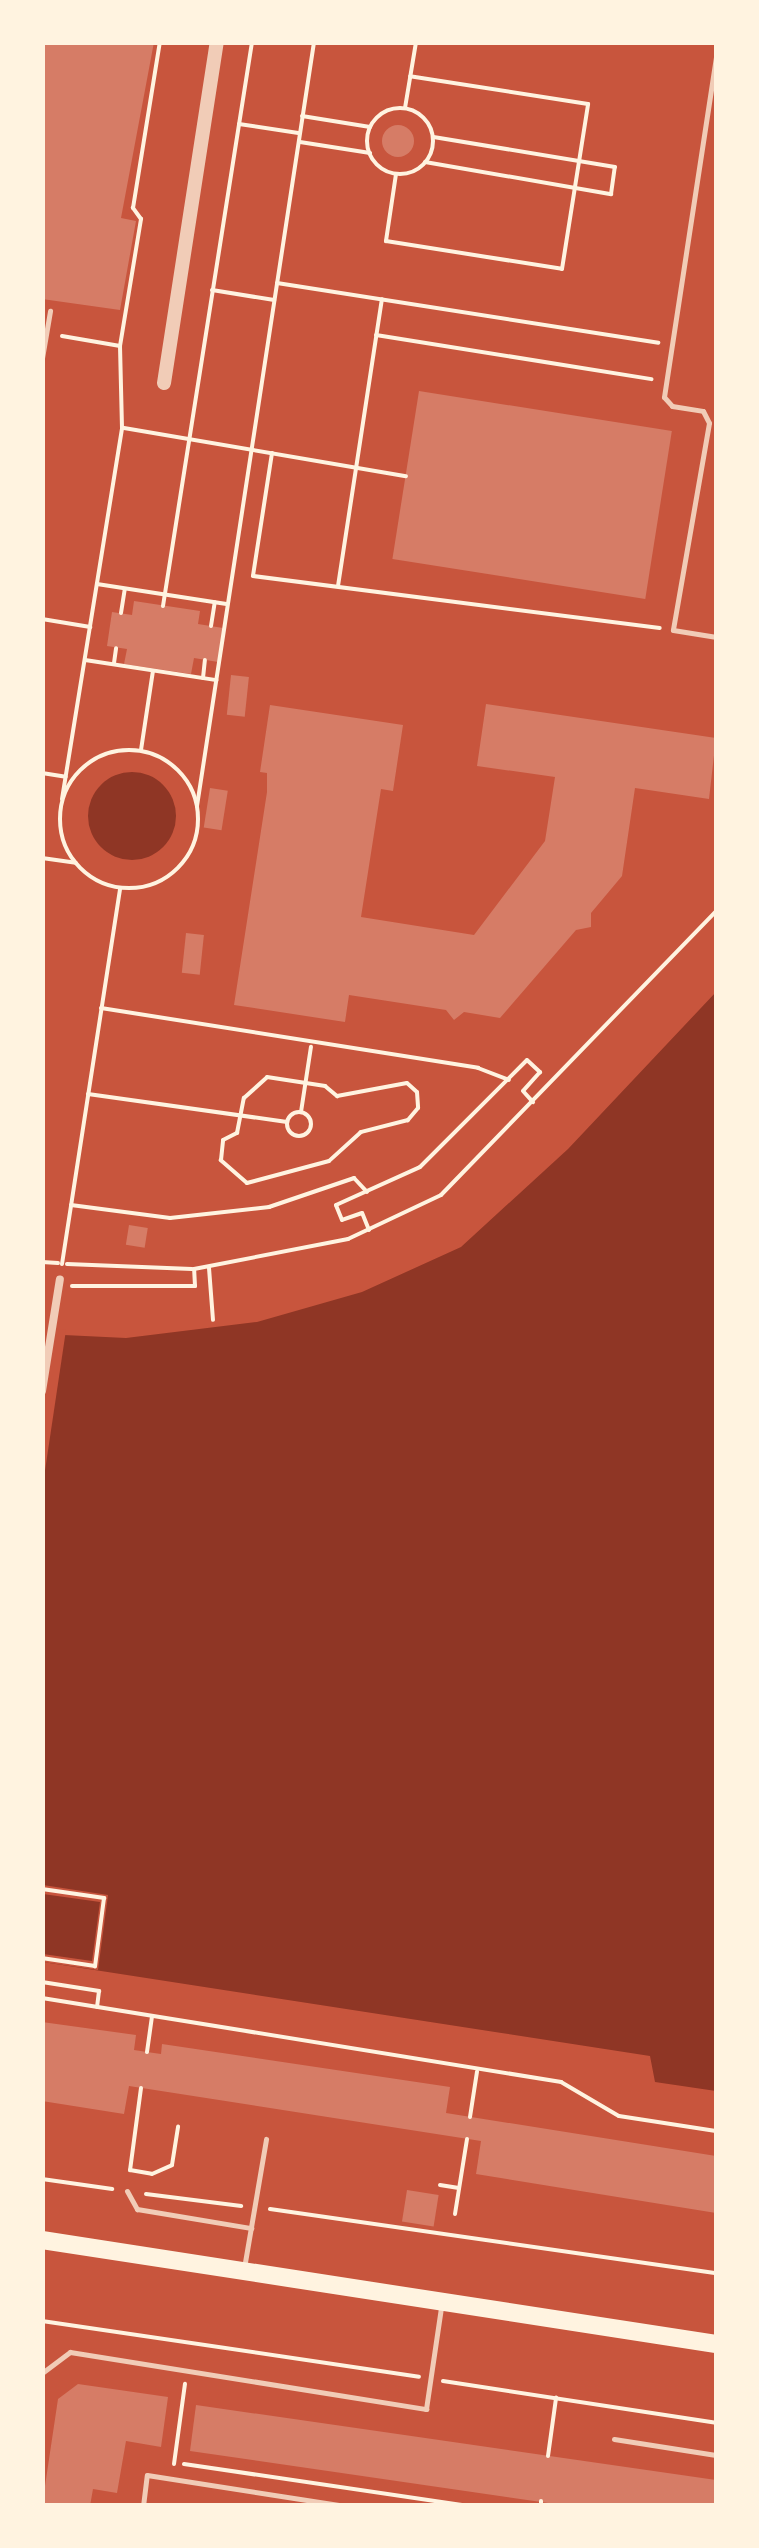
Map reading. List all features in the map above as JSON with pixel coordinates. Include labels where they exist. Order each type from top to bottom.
[{"type":"main road","points":[[42,2240],[716,2344]]},
{"type":"street","points":[[164,383],[217,42]]},
{"type":"street","points":[[42,1391],[58,1282]]},
{"type":"lane","points":[[716,57],[666,382],[666,403],[703,412],[708,423],[673,630],[716,637]]},
{"type":"lane","points":[[42,358],[50,311]]},
{"type":"lane","points":[[243,2271],[266,2139]]},
{"type":"lane","points":[[127,2191],[131,2204],[145,2212],[251,2228]]},
{"type":"lane","points":[[42,2372],[70,2352],[426,2410],[442,2302]]},
{"type":"lane","points":[[614,2439],[716,2455]]},
{"type":"lane","points":[[143,2506],[148,2475],[344,2506]]},
{"type":"path","points":[[76,863],[63,840],[62,799],[122,428],[120,346],[141,219],[133,208],[160,42]]},
{"type":"path","points":[[163,606],[252,42]]},
{"type":"path","points":[[42,858],[76,863],[120,888],[141,887],[176,869],[192,846],[314,42]]},
{"type":"path","points":[[405,108],[416,42]]},
{"type":"path","points":[[396,174],[386,242],[562,269],[588,104],[410,76]]},
{"type":"path","points":[[370,153],[370,127],[384,112],[405,108],[424,118],[433,137],[425,162]]},
{"type":"path","points":[[302,116],[370,127]]},
{"type":"path","points":[[239,124],[300,133]]},
{"type":"path","points":[[396,174],[425,162],[611,194],[615,167],[433,137]]},
{"type":"path","points":[[298,142],[370,153],[396,174]]},
{"type":"path","points":[[128,183],[137,184]]},
{"type":"path","points":[[277,282],[672,345]]},
{"type":"path","points":[[212,290],[274,300]]},
{"type":"path","points":[[338,588],[382,299]]},
{"type":"path","points":[[46,334],[120,346]]},
{"type":"path","points":[[376,335],[666,382]]},
{"type":"path","points":[[122,428],[406,476]]},
{"type":"path","points":[[272,453],[253,576],[673,630]]},
{"type":"path","points":[[97,584],[228,605]]},
{"type":"path","points":[[121,613],[125,588]]},
{"type":"path","points":[[211,626],[214,602]]},
{"type":"path","points":[[42,619],[90,627]]},
{"type":"path","points":[[114,664],[116,648]]},
{"type":"path","points":[[85,660],[216,680]]},
{"type":"path","points":[[203,678],[206,660]]},
{"type":"path","points":[[141,750],[153,669]]},
{"type":"path","points":[[62,799],[85,765],[111,752],[141,750],[175,767],[197,806]]},
{"type":"path","points":[[42,773],[66,777]]},
{"type":"path","points":[[120,888],[58,1282],[194,1286],[194,1269]]},
{"type":"path","points":[[42,1262],[209,1268],[370,1230],[441,1195],[716,911]]},
{"type":"path","points":[[101,1008],[478,1068],[509,1080]]},
{"type":"path","points":[[88,1094],[287,1122],[302,1112],[311,1047]]},
{"type":"path","points":[[370,1230],[362,1213],[342,1220],[336,1204],[420,1167],[527,1060],[540,1072],[523,1091],[534,1102]]},
{"type":"path","points":[[256,1082],[306,1083],[337,1096],[408,1083],[418,1108],[408,1120],[361,1132],[329,1161],[271,1171],[256,1182],[234,1178],[221,1160],[223,1140],[236,1133],[242,1116],[244,1098],[256,1082]]},
{"type":"path","points":[[287,1122],[289,1132],[307,1135],[310,1117],[302,1112]]},
{"type":"path","points":[[71,1205],[170,1218],[269,1208],[354,1178],[367,1192]]},
{"type":"path","points":[[209,1268],[213,1320]]},
{"type":"path","points":[[42,1889],[104,1898],[94,1966],[42,1958]]},
{"type":"path","points":[[42,1982],[99,1991],[97,2007]]},
{"type":"path","points":[[42,1998],[570,2084],[619,2116],[716,2131]]},
{"type":"path","points":[[146,2052],[152,2016]]},
{"type":"path","points":[[470,2117],[478,2070]]},
{"type":"path","points":[[141,2088],[130,2170],[152,2174],[172,2165],[178,2126]]},
{"type":"path","points":[[455,2214],[467,2139]]},
{"type":"path","points":[[42,2179],[716,2273]]},
{"type":"path","points":[[440,2185],[459,2188]]},
{"type":"path","points":[[42,2321],[716,2423]]},
{"type":"path","points":[[172,2479],[191,2344]]},
{"type":"path","points":[[548,2456],[556,2398]]},
{"type":"path","points":[[174,2462],[467,2506]]},
{"type":"shaded area","points":[[132,772],[149,775],[163,785],[173,799],[173,833],[163,847],[149,857],[132,860],[115,857],[101,847],[91,833],[88,816],[91,799],[101,785],[115,775]]},
{"type":"shaded area","points":[[716,992],[716,2091],[655,2082],[650,2056],[43,1962],[43,1334],[126,1338],[257,1322],[362,1292],[461,1247],[568,1149]]},
{"type":"pier","points":[[42,1329],[66,1330],[43,1484]]},
{"type":"pier","points":[[43,1885],[108,1895],[98,1970],[43,1962],[43,1954],[92,1961],[100,1902],[43,1894]]},
{"type":"building","points":[[42,42],[154,42],[121,218],[136,221],[120,310],[42,299]]},
{"type":"building","points":[[398,125],[409,130],[414,141],[409,152],[398,157],[387,152],[382,141],[387,130]]},
{"type":"building","points":[[419,391],[672,431],[645,599],[392,559]]},
{"type":"building","points":[[134,601],[200,611],[198,624],[223,628],[218,662],[194,658],[191,674],[124,664],[127,649],[107,646],[112,612],[132,615]]},
{"type":"building","points":[[231,675],[249,677],[245,717],[227,715]]},
{"type":"building","points":[[486,704],[716,738],[709,799],[635,788],[622,876],[591,913],[591,927],[576,930],[500,1018],[464,1012],[454,1020],[446,1010],[349,995],[345,1022],[234,1005],[267,792],[267,773],[260,772],[270,705],[403,725],[393,791],[381,789],[361,917],[474,935],[545,841],[555,777],[477,766]]},
{"type":"building","points":[[210,788],[228,791],[222,830],[204,828]]},
{"type":"building","points":[[186,933],[204,935],[200,975],[182,973]]},
{"type":"building","points":[[129,1225],[148,1228],[145,1248],[126,1245]]},
{"type":"building","points":[[42,2022],[136,2035],[134,2050],[161,2054],[162,2044],[450,2087],[446,2113],[716,2156],[716,2213],[476,2174],[481,2141],[129,2086],[124,2114],[42,2101]]},
{"type":"building","points":[[407,2190],[439,2195],[434,2227],[402,2222]]},
{"type":"building","points":[[78,2384],[168,2397],[161,2447],[126,2441],[117,2493],[93,2489],[90,2506],[42,2506],[58,2399]]},
{"type":"building","points":[[196,2405],[716,2480],[716,2506],[569,2506],[190,2451]]}]
